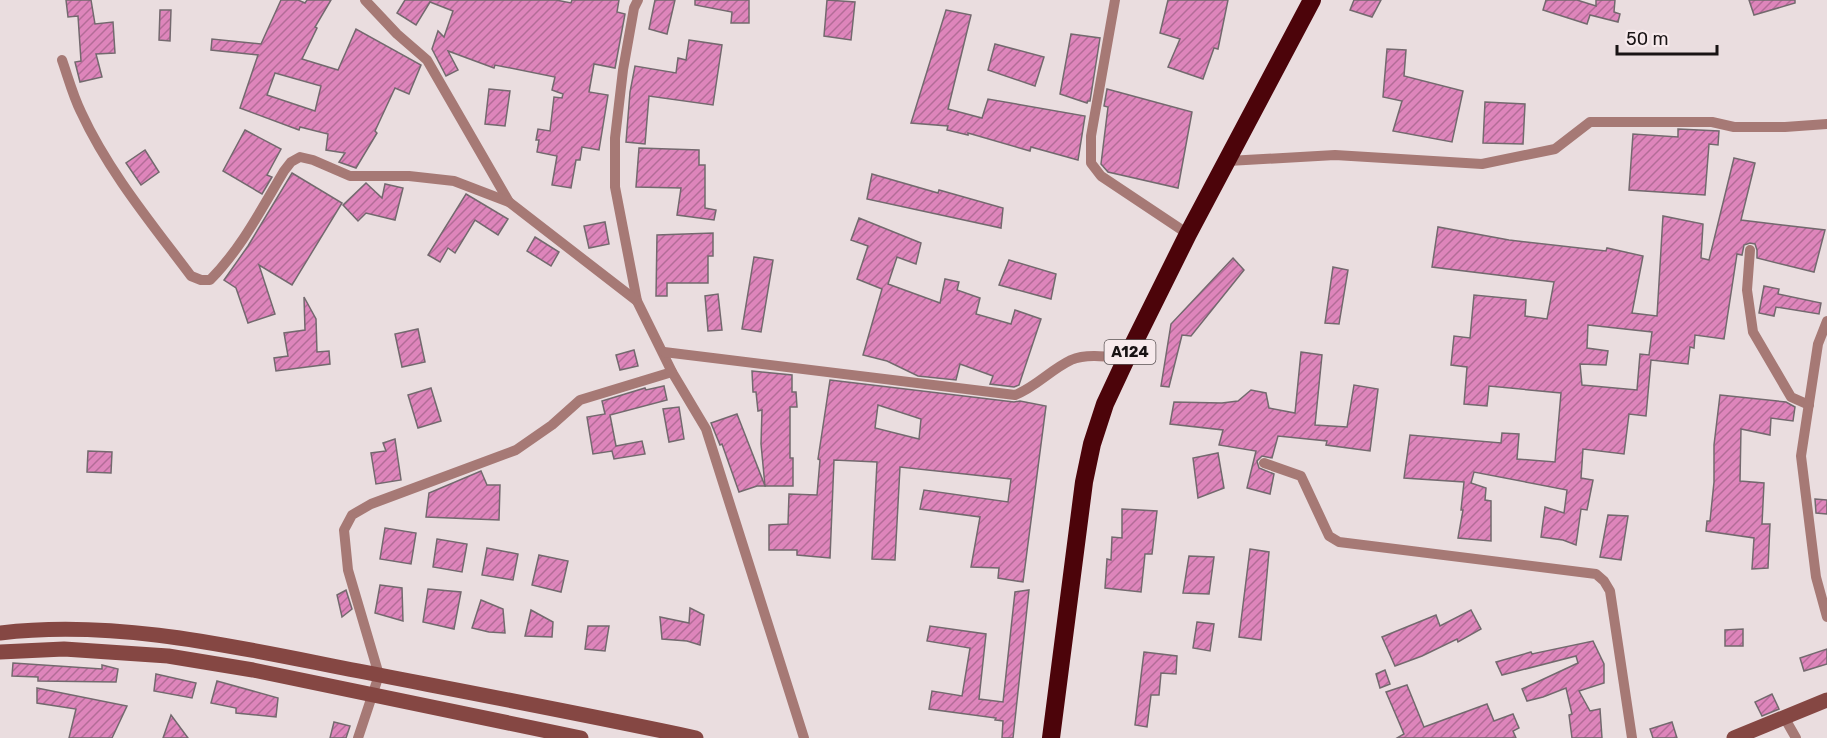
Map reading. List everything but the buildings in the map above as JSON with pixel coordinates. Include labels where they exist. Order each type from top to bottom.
[{"type":"highway","name":"A124","points":[[1051,738],[1084,482],[1092,444],[1105,404],[1188,234],[1312,0]]},
{"type":"street","points":[[365,0],[397,34],[427,60],[509,202]]},
{"type":"street","points":[[638,0],[634,8],[623,70],[615,138],[615,187],[637,300],[672,372],[706,429],[804,738]]},
{"type":"street","points":[[1115,0],[1091,136],[1091,163],[1101,177],[1188,234]]},
{"type":"street","points":[[62,60],[80,112],[104,154],[137,205],[191,276],[201,280],[210,280],[219,271],[284,171],[291,162],[300,157],[313,160],[350,176],[409,176],[454,181],[509,202],[637,300]]},
{"type":"street","points":[[1228,161],[1335,155],[1482,164],[1555,149],[1590,122],[1712,122],[1734,127],[1827,124]]},
{"type":"street","points":[[1750,250],[1747,290],[1753,332],[1791,397],[1809,405]]},
{"type":"street","points":[[1827,321],[1818,344],[1801,456],[1816,577],[1827,617]]},
{"type":"street","points":[[664,352],[1015,395],[1028,390],[1071,360],[1098,356],[1126,359]]},
{"type":"street","points":[[358,738],[379,675],[348,570],[344,530],[352,516],[371,504],[516,450],[552,425],[580,400],[672,372]]},
{"type":"street","points":[[1264,463],[1301,476],[1329,536],[1339,542],[1596,574],[1610,591],[1632,738]]},
{"type":"street","points":[[0,633],[78,630],[138,633],[207,642],[696,738]]},
{"type":"street","points":[[0,652],[64,649],[168,656],[581,738]]},
{"type":"street","points":[[1734,738],[1827,700]]},
{"type":"street","points":[[1784,717],[1796,738]]}]
